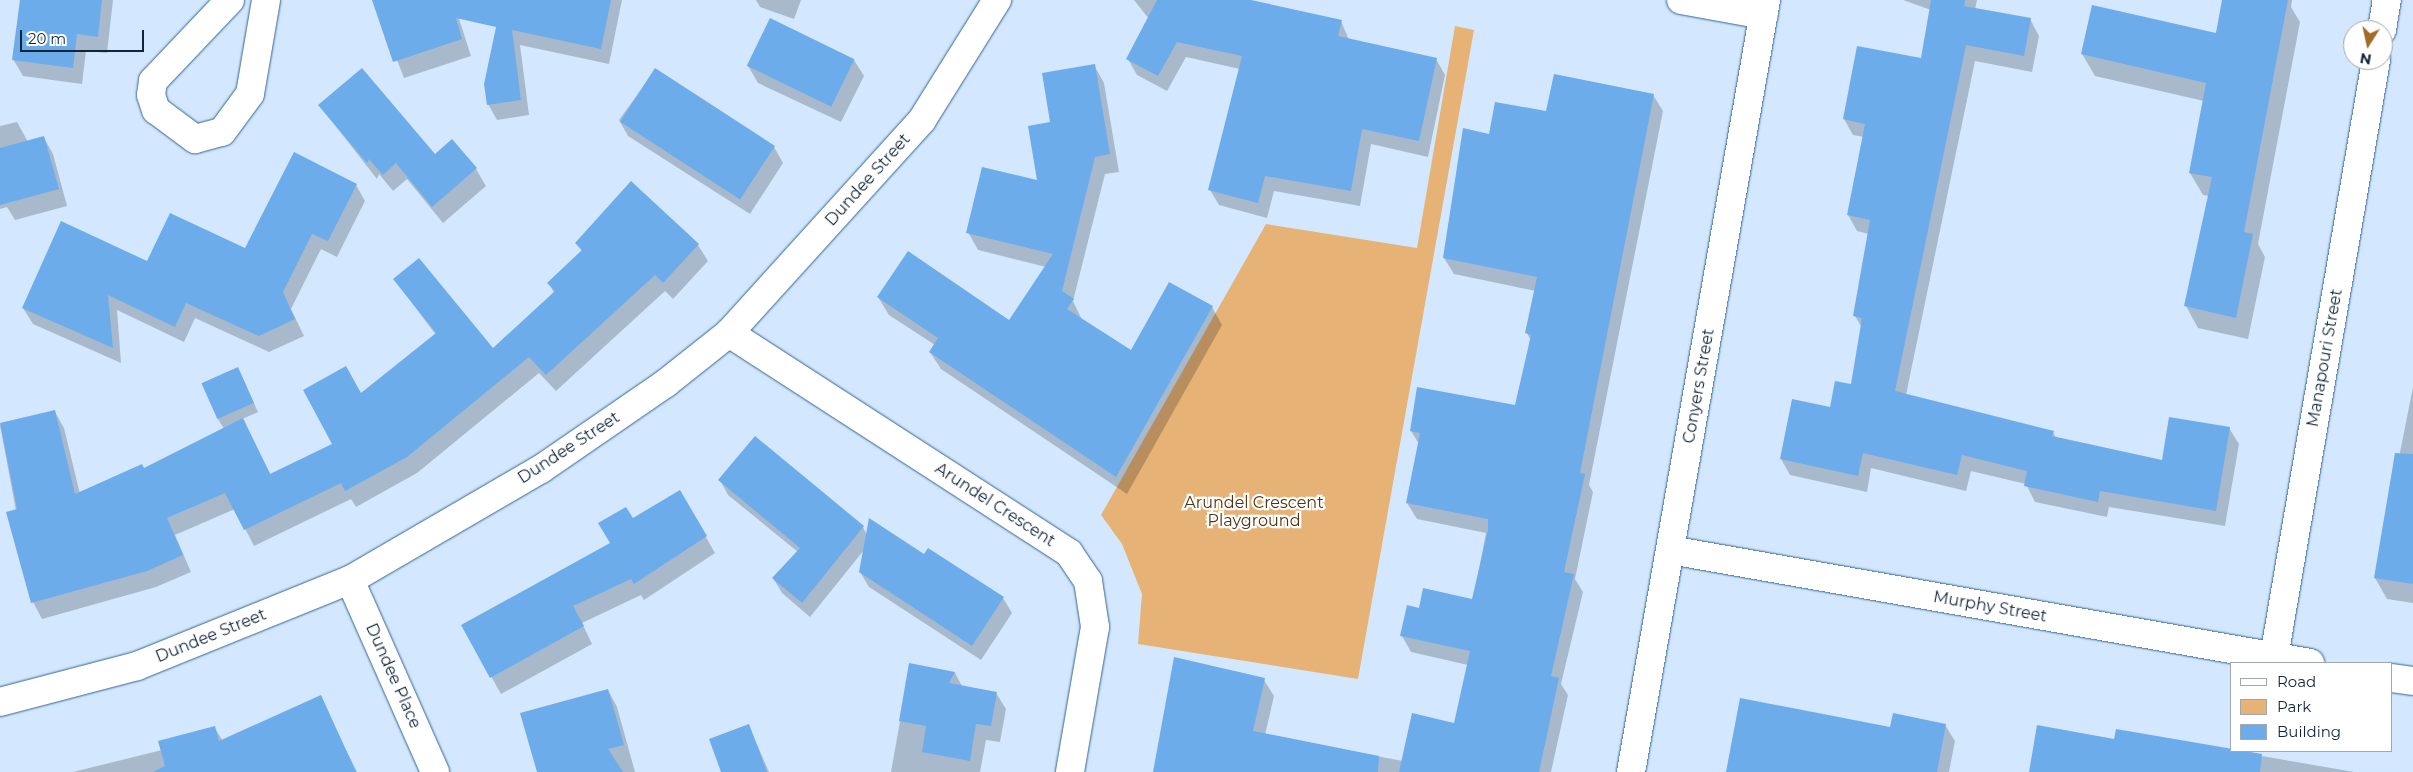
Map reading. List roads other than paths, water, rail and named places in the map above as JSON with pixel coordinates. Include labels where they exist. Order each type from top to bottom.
[{"type":"street","points":[[230,0],[153,81],[150,95],[156,110],[195,139],[222,132],[250,94],[266,0]]},
{"type":"street","name":"Dundee Street","points":[[0,702],[137,666],[350,580],[541,469],[666,383],[729,333],[922,120],[997,0]]},
{"type":"street","points":[[1681,0],[1765,7]]},
{"type":"street","points":[[2384,20],[2387,0]]},
{"type":"street","name":"Conyers Street","points":[[1631,772],[1765,7]]},
{"type":"street","name":"Manapouri Street","points":[[2274,657],[2374,70]]},
{"type":"street","name":"Arundel Crescent","points":[[729,333],[1069,553],[1088,580],[1095,627],[1070,772]]},
{"type":"street","name":"Murphy Street","points":[[1670,550],[2304,662]]},
{"type":"street","name":"Dundee Place","points":[[350,580],[435,772]]},
{"type":"street","points":[[2393,678],[2413,681]]},
{"type":"park label","name":"Arundel Crescent Playground","points":[[1254,512]]}]
